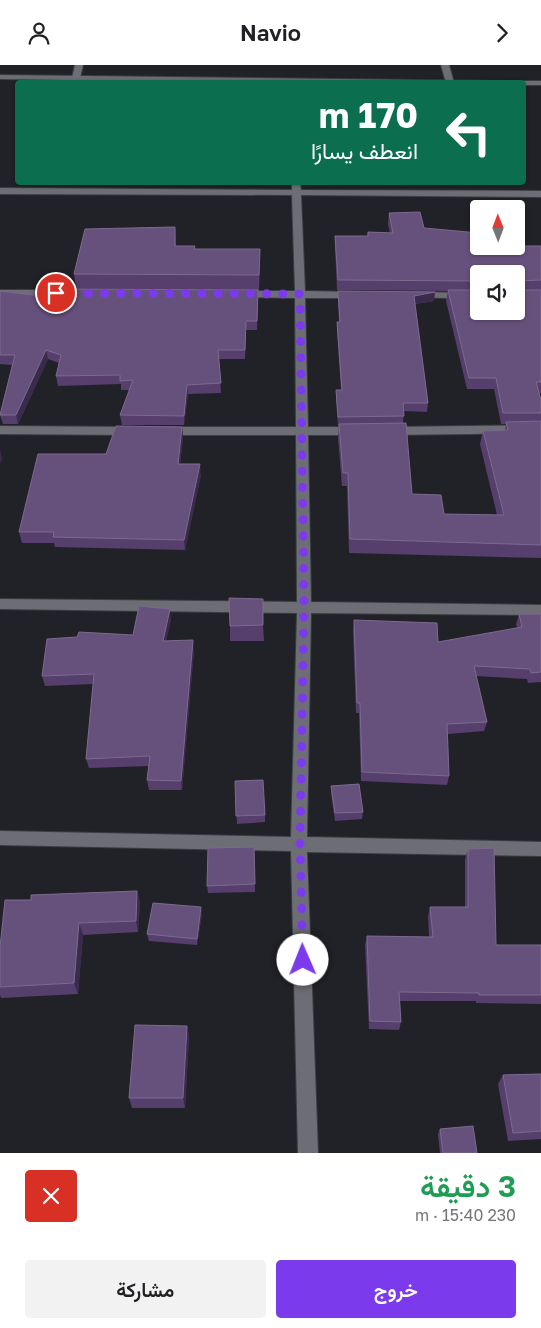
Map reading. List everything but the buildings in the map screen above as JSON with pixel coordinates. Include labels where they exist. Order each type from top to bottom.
[{"type":"street","points":[[76,78],[79,65]]},
{"type":"street","points":[[445,65],[449,80]]},
{"type":"street","points":[[0,77],[184,80]]},
{"type":"street","points":[[526,83],[541,83]]},
{"type":"street","points":[[0,191],[296,187],[541,194]]},
{"type":"street","points":[[296,187],[300,294],[304,607],[300,844],[308,1153]]},
{"type":"street","points":[[0,293],[78,293]]},
{"type":"street","points":[[233,294],[370,295]]},
{"type":"street","points":[[409,295],[470,296]]},
{"type":"street","points":[[0,430],[302,432],[541,429]]},
{"type":"street","points":[[0,604],[541,611]]},
{"type":"street","points":[[0,838],[541,849]]},
{"type":"route","points":[[56,293],[300,294],[304,607],[300,844],[303,960]]}]
